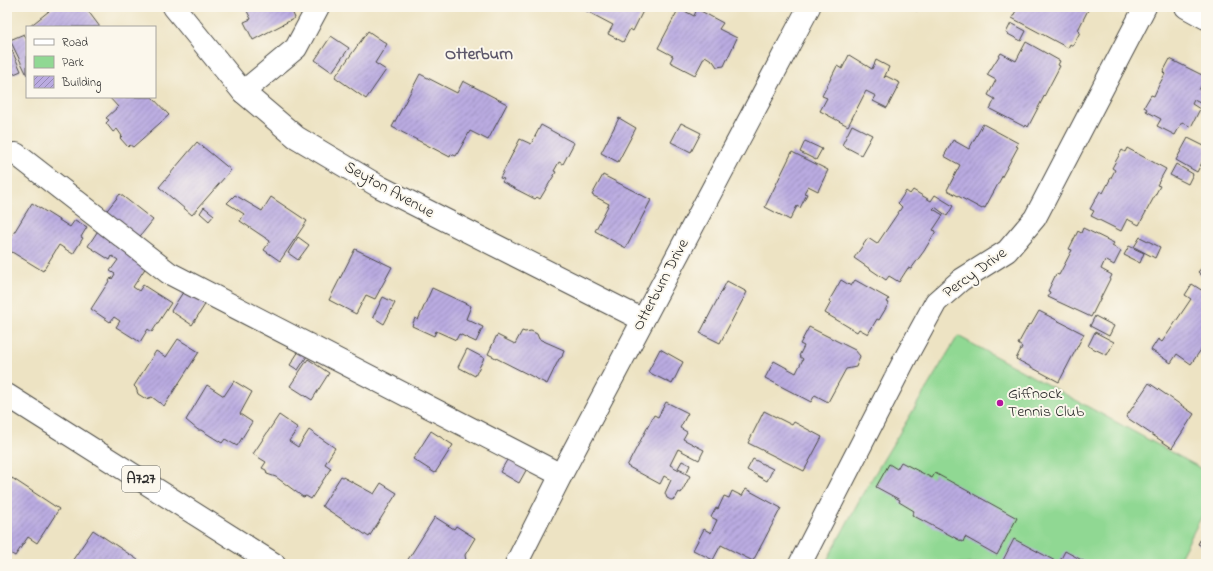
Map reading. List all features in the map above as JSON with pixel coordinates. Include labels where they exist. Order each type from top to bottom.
[{"type":"street","name":"Seyton Avenue","points":[[174,7],[243,92],[296,137],[380,187],[643,320]]},
{"type":"street","points":[[243,92],[296,48],[318,7]]},
{"type":"street","name":"Otterburn Drive","points":[[516,564],[557,482],[809,7]]},
{"type":"street","name":"Percy Drive","points":[[800,564],[902,364],[936,302],[961,280],[1007,251],[1035,218],[1145,7]]},
{"type":"street","points":[[1186,7],[1206,18]]},
{"type":"street","points":[[16,154],[169,273],[557,482]]},
{"type":"street","name":"A727","points":[[7,395],[274,564]]},
{"type":"green space","name":"Giffnock Tennis Club","points":[[958,336],[1206,471],[1206,508],[1177,564],[825,564],[862,495]]},
{"type":"building","points":[[54,7],[85,7],[99,26],[30,26]]},
{"type":"building","points":[[245,7],[290,7],[295,18],[253,40],[244,22],[251,19]]},
{"type":"building","points":[[579,7],[645,7],[633,31],[630,29],[623,42],[608,34],[613,25]]},
{"type":"building","points":[[910,7],[919,7],[917,11]]},
{"type":"building","points":[[1018,7],[1083,7],[1088,10],[1078,30],[1080,32],[1073,46],[1070,44],[1068,48],[1012,18]]},
{"type":"building","points":[[679,8],[694,16],[697,9],[723,23],[719,29],[737,38],[724,66],[717,67],[713,61],[705,56],[695,75],[670,62],[673,56],[658,48]]},
{"type":"building","points":[[1011,23],[1026,31],[1021,41],[1006,33]]},
{"type":"building","points":[[368,31],[387,44],[375,63],[386,70],[366,99],[335,77]]},
{"type":"building","points":[[24,34],[26,38],[26,73],[10,40]]},
{"type":"building","points":[[331,36],[349,48],[332,72],[315,60]]},
{"type":"building","points":[[7,39],[21,71],[7,77]]},
{"type":"building","points":[[1026,42],[1060,61],[1058,65],[1060,66],[1028,127],[1026,125],[1025,127],[990,109],[995,99],[988,95],[996,80],[987,75],[1001,53],[1016,61]]},
{"type":"building","points":[[849,55],[872,69],[876,60],[889,67],[884,78],[886,76],[900,83],[887,108],[873,101],[876,96],[866,91],[848,126],[820,111],[827,98],[822,96],[837,66],[842,69]]},
{"type":"building","points":[[1170,59],[1206,77],[1199,90],[1206,93],[1206,97],[1202,104],[1194,100],[1192,104],[1200,109],[1191,127],[1182,122],[1175,135],[1157,126],[1161,119],[1146,111],[1147,109],[1144,107],[1151,95],[1154,96],[1165,74],[1163,72]]},
{"type":"building","points":[[420,74],[457,93],[463,81],[507,104],[488,140],[470,131],[456,156],[451,154],[450,157],[392,127]]},
{"type":"building","points":[[110,98],[153,98],[169,115],[133,147],[130,145],[128,147],[120,138],[122,136],[117,129],[113,132],[106,123],[109,120],[106,118],[118,107]]},
{"type":"building","points":[[619,118],[636,128],[618,162],[601,153]]},
{"type":"building","points":[[681,123],[701,133],[691,152],[671,142]]},
{"type":"building","points":[[983,124],[1018,143],[1016,146],[1018,147],[985,208],[983,207],[982,209],[947,190],[960,165],[944,156],[953,140],[969,149]]},
{"type":"building","points":[[541,125],[574,143],[563,164],[559,162],[554,171],[556,172],[540,199],[537,197],[535,199],[502,182],[504,179],[500,178],[520,139],[531,144]]},
{"type":"building","points":[[852,125],[872,135],[861,155],[842,145]]},
{"type":"building","points":[[1188,138],[1206,147],[1206,155],[1197,172],[1176,160]]},
{"type":"building","points":[[805,141],[822,149],[816,160],[800,152]]},
{"type":"building","points":[[197,142],[231,170],[192,215],[159,187]]},
{"type":"building","points":[[1127,148],[1166,169],[1157,185],[1160,186],[1139,225],[1127,219],[1121,231],[1091,216],[1094,211],[1090,209],[1100,191],[1103,193],[1115,170],[1112,168],[1122,150],[1125,152]]},
{"type":"building","points":[[792,152],[828,170],[818,191],[808,186],[804,193],[807,194],[800,208],[797,206],[790,220],[765,207]]},
{"type":"building","points":[[1176,164],[1193,174],[1188,184],[1170,175]]},
{"type":"building","points":[[603,175],[651,200],[626,248],[595,231],[609,204],[592,195]]},
{"type":"building","points":[[913,190],[931,201],[935,195],[953,206],[947,216],[935,207],[933,209],[943,215],[933,230],[936,231],[924,251],[911,269],[908,268],[899,282],[889,276],[886,280],[854,258],[868,238],[877,244],[902,207],[898,203],[906,191],[910,194]]},
{"type":"building","points":[[120,194],[153,220],[137,240],[104,214]]},
{"type":"building","points":[[235,195],[262,211],[271,197],[307,221],[280,261],[264,250],[270,241],[240,221],[244,214],[227,203]]},
{"type":"building","points":[[32,203],[70,227],[75,220],[87,227],[81,237],[83,238],[73,254],[59,245],[43,271],[7,249],[7,244]]},
{"type":"building","points":[[204,207],[214,215],[209,221],[200,213]]},
{"type":"building","points":[[101,226],[148,264],[133,287],[139,291],[143,285],[171,303],[152,332],[148,329],[140,342],[116,327],[120,321],[114,317],[110,322],[91,309],[115,274],[110,271],[118,260],[112,256],[110,260],[88,246]]},
{"type":"building","points":[[1083,228],[1114,243],[1112,246],[1121,251],[1114,265],[1105,260],[1101,269],[1112,275],[1091,317],[1048,297],[1050,292],[1048,291],[1056,274],[1059,275],[1072,250],[1069,249],[1078,231],[1081,233]]},
{"type":"building","points":[[298,237],[309,245],[298,260],[288,253]]},
{"type":"building","points":[[1140,237],[1160,247],[1155,258],[1134,247]]},
{"type":"building","points":[[1129,246],[1144,253],[1140,263],[1124,255]]},
{"type":"building","points":[[355,249],[392,267],[375,299],[366,295],[356,314],[329,300]]},
{"type":"building","points":[[1206,263],[1206,279],[1198,272]]},
{"type":"building","points":[[841,280],[851,286],[855,280],[889,299],[887,302],[889,303],[879,320],[877,319],[868,334],[859,329],[857,332],[825,313],[831,302],[829,301]]},
{"type":"building","points":[[727,281],[747,292],[720,343],[700,333]]},
{"type":"building","points":[[1192,284],[1206,293],[1206,344],[1191,364],[1177,354],[1171,363],[1151,350],[1158,339],[1162,342],[1191,299],[1185,295]]},
{"type":"building","points":[[432,288],[471,306],[466,319],[483,327],[476,342],[459,334],[456,340],[436,331],[434,336],[412,326],[415,318],[418,320]]},
{"type":"building","points":[[185,289],[206,303],[192,325],[171,311]]},
{"type":"building","points":[[383,297],[395,303],[384,324],[373,317]]},
{"type":"building","points":[[1039,311],[1084,334],[1059,382],[1016,359],[1022,347],[1018,344],[1029,324],[1031,325]]},
{"type":"building","points":[[1095,316],[1114,326],[1109,336],[1090,326]]},
{"type":"building","points":[[809,327],[855,350],[860,356],[856,367],[846,369],[828,402],[815,395],[811,402],[765,378],[774,361],[796,373],[803,359],[799,356],[804,346],[800,344]]},
{"type":"building","points":[[522,331],[531,331],[537,334],[539,339],[564,350],[562,357],[559,359],[547,384],[488,354],[497,335],[515,344]]},
{"type":"building","points":[[1095,332],[1114,342],[1107,355],[1088,346]]},
{"type":"building","points":[[178,339],[199,352],[164,406],[152,397],[146,399],[138,394],[134,386],[156,351],[166,357]]},
{"type":"building","points":[[301,348],[309,353],[298,370],[290,365]]},
{"type":"building","points":[[467,349],[484,358],[475,376],[458,367]]},
{"type":"building","points":[[660,349],[683,362],[672,384],[648,372]]},
{"type":"building","points":[[308,359],[329,373],[312,400],[290,386]]},
{"type":"building","points":[[234,381],[252,392],[240,414],[252,422],[237,446],[225,439],[222,443],[201,430],[198,430],[186,420],[207,385],[224,396]]},
{"type":"building","points":[[1149,383],[1194,414],[1172,448],[1126,417]]},
{"type":"building","points":[[666,402],[688,413],[680,428],[687,432],[683,439],[704,450],[699,460],[678,449],[670,465],[690,476],[681,493],[679,492],[675,499],[671,500],[667,498],[665,493],[671,480],[664,476],[660,484],[627,466],[654,415],[658,417]]},
{"type":"building","points":[[764,411],[792,425],[794,422],[822,437],[804,471],[748,443]]},
{"type":"building","points":[[279,415],[298,428],[289,441],[298,447],[309,430],[335,448],[325,464],[331,468],[311,499],[306,496],[303,497],[276,477],[267,474],[266,470],[262,468],[266,462],[253,454]]},
{"type":"building","points":[[431,431],[453,445],[435,473],[413,459]]},
{"type":"building","points":[[510,455],[529,465],[519,483],[500,472]]},
{"type":"building","points":[[753,459],[773,469],[767,481],[747,470]]},
{"type":"building","points":[[682,461],[690,465],[687,472],[678,468]]},
{"type":"building","points":[[901,462],[932,478],[935,473],[1017,518],[997,555],[965,537],[963,542],[912,515],[914,511],[899,502],[900,500],[876,487],[889,464],[897,469]]},
{"type":"building","points":[[341,476],[374,494],[381,483],[397,493],[369,537],[322,506]]},
{"type":"building","points":[[12,478],[59,509],[37,543],[28,537],[15,556],[7,551],[7,486]]},
{"type":"building","points":[[746,489],[781,508],[753,561],[721,545],[713,560],[693,550],[704,529],[711,533],[717,520],[711,517],[716,508],[718,509],[724,496],[729,498],[732,491],[742,496]]},
{"type":"building","points":[[435,517],[454,529],[456,526],[475,538],[465,555],[466,561],[464,564],[412,564],[407,561]]},
{"type":"building","points":[[1206,529],[1206,548],[1198,544]]},
{"type":"building","points":[[93,530],[141,562],[140,564],[70,564]]},
{"type":"building","points":[[1014,539],[1059,563],[1065,551],[1089,564],[1001,564]]},
{"type":"place","name":"Giffnock Tennis Club","points":[[1000,403]]},
{"type":"district","name":"Otterburn","points":[[479,54]]}]
